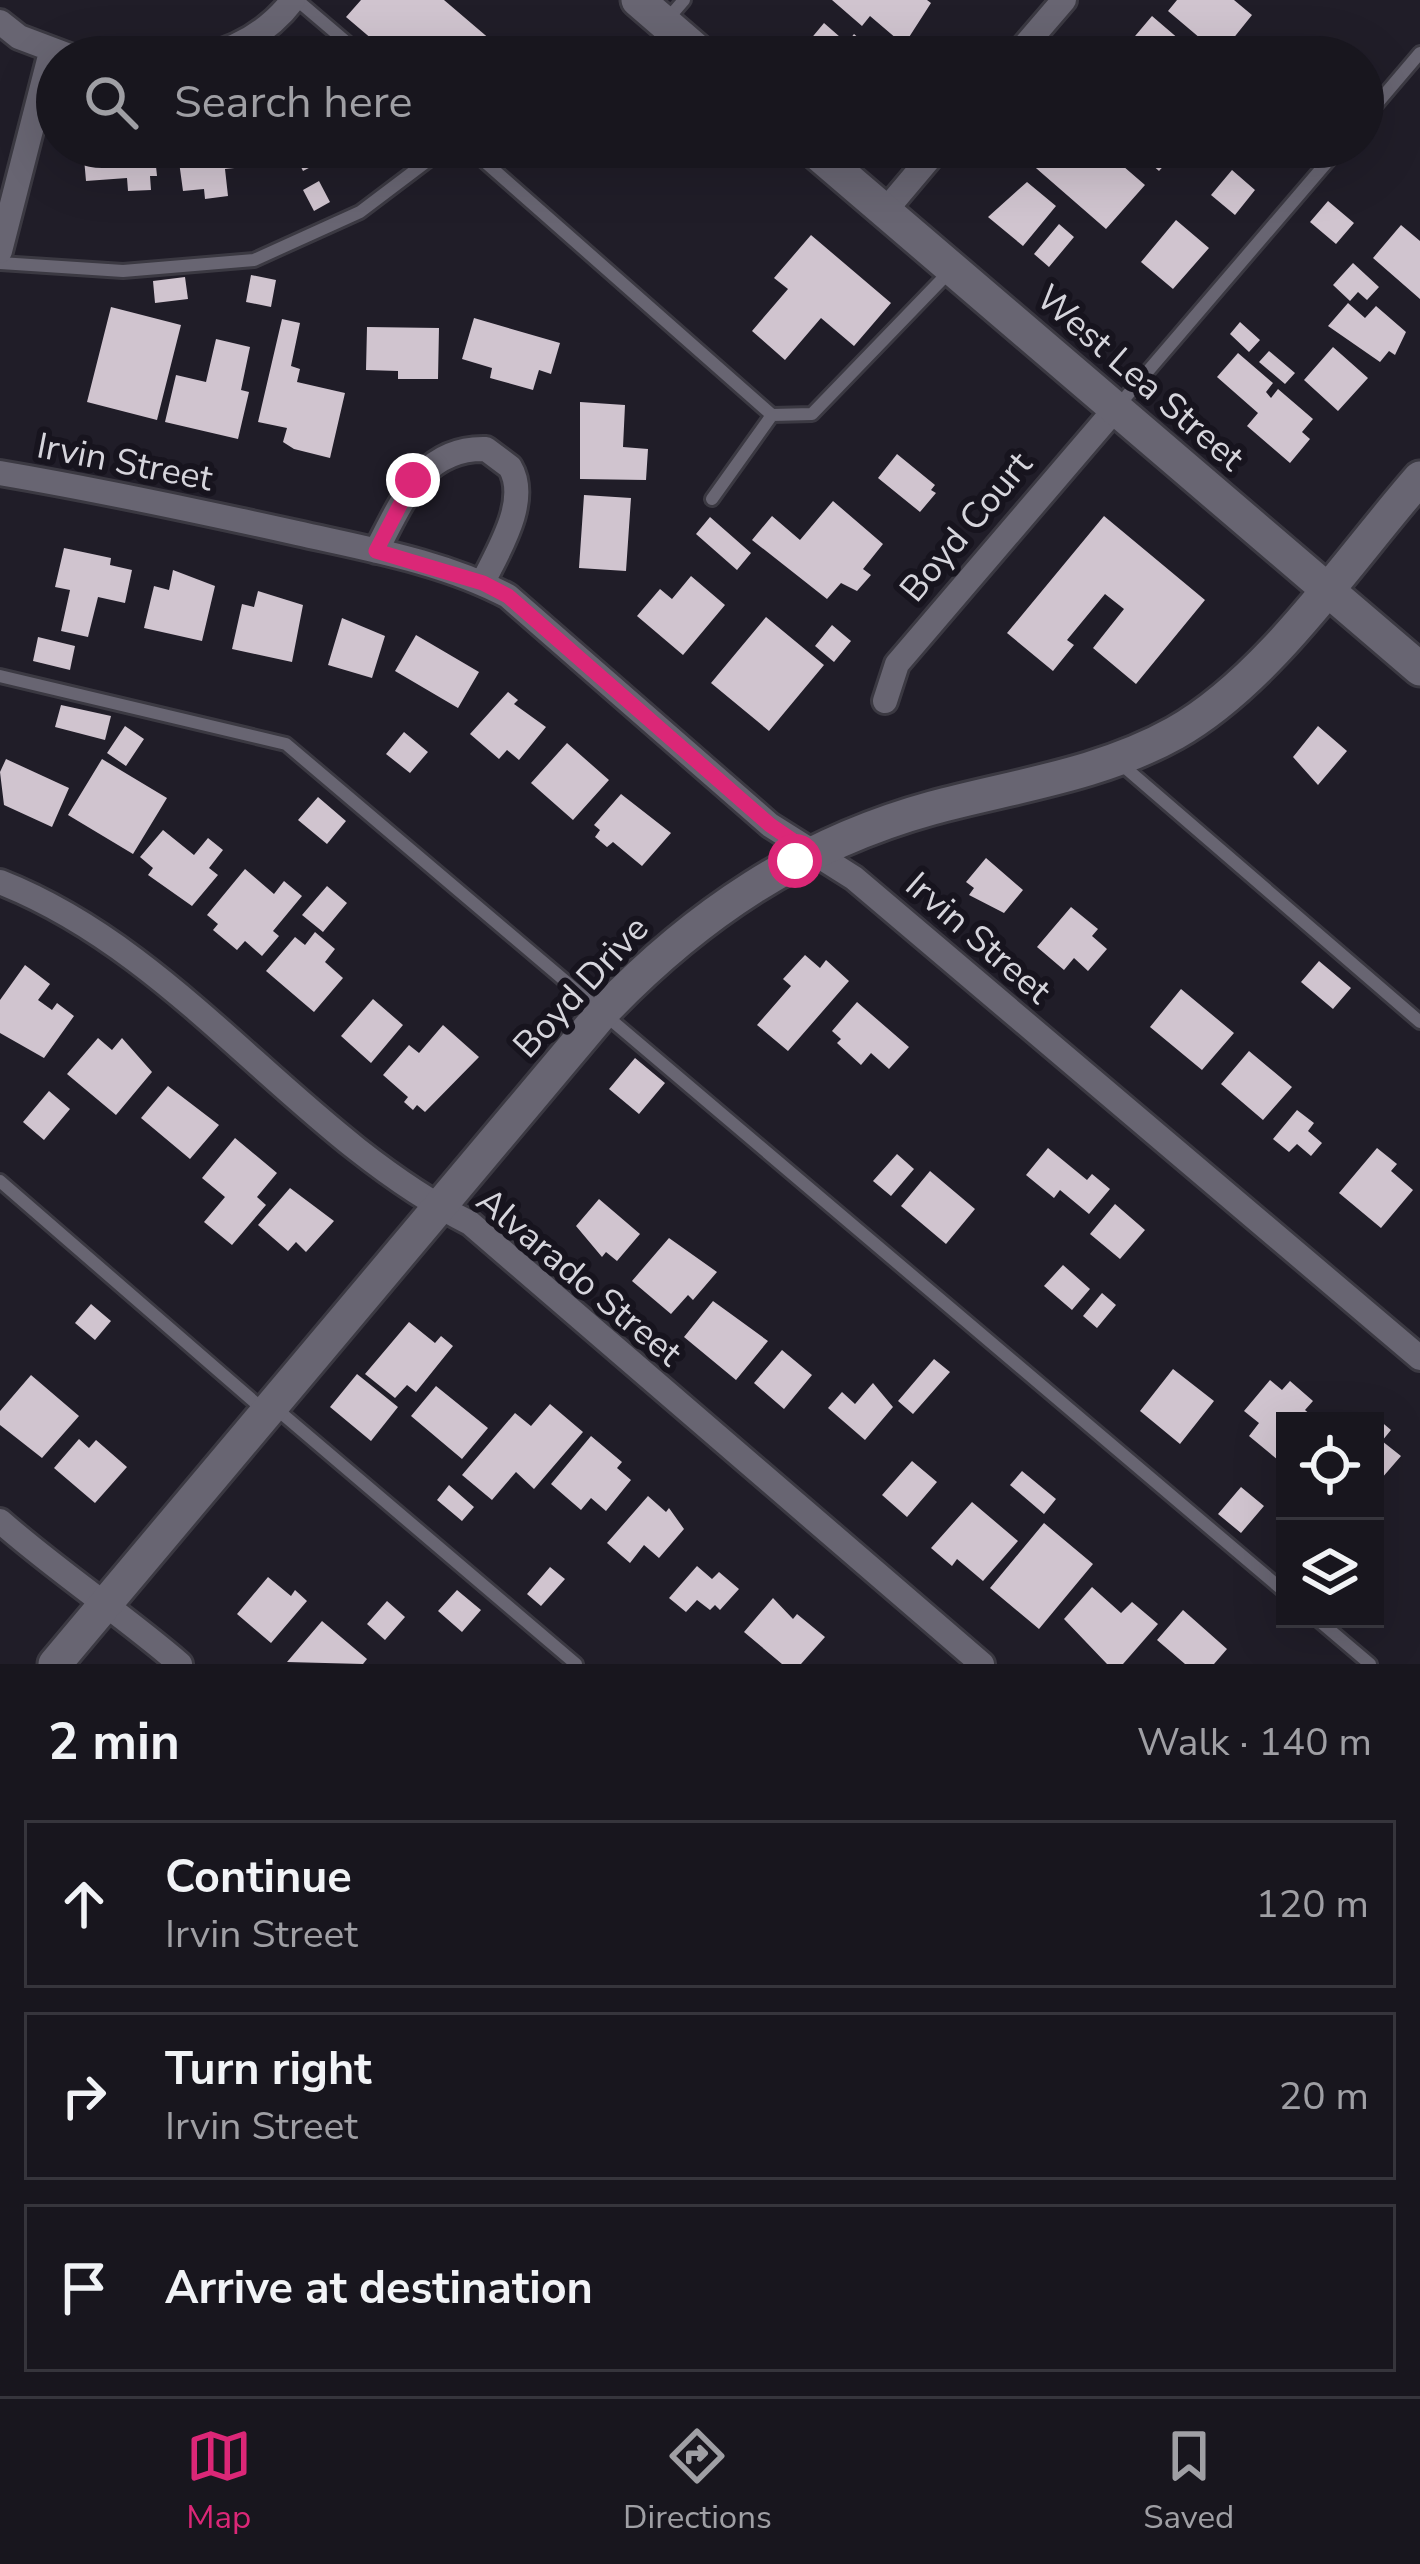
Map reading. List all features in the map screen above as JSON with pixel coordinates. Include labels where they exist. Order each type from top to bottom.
[{"type":"street","points":[[253,36],[277,21],[295,0]]},
{"type":"street","points":[[638,0],[674,12]]},
{"type":"street","points":[[1033,36],[1064,0]]},
{"type":"street","points":[[0,22],[36,41]]},
{"type":"street","points":[[0,251],[36,137]]},
{"type":"street","name":"West Lea Street","points":[[835,168],[1420,669]]},
{"type":"street","points":[[885,211],[921,168]]},
{"type":"street","name":"Boyd Court","points":[[885,701],[897,664],[1117,407]]},
{"type":"street","points":[[376,551],[413,480],[452,453],[486,449],[510,467],[516,496],[506,533],[483,583]]},
{"type":"street","name":"Irvin Street","points":[[0,473],[110,491],[376,551],[483,583],[508,596],[770,825],[854,878],[1420,1358]]},
{"type":"street","name":"Boyd Drive","points":[[55,1664],[603,1012],[699,922],[811,853],[927,809],[1117,760],[1211,708],[1249,674],[1420,478]]},
{"type":"street","name":"Alvarado Street","points":[[0,882],[88,924],[408,1190],[470,1223],[982,1664]]},
{"type":"street","points":[[0,1521],[72,1584],[180,1664]]},
{"type":"lane","points":[[295,0],[339,36]]},
{"type":"lane","points":[[1384,95],[1420,53]]},
{"type":"lane","points":[[0,262],[123,271],[254,260],[360,212],[418,168]]},
{"type":"lane","points":[[492,168],[772,415],[812,414],[953,268]]},
{"type":"lane","points":[[1117,407],[1322,168]]},
{"type":"lane","points":[[712,500],[772,415]]},
{"type":"lane","points":[[0,676],[286,744],[1276,1584]]},
{"type":"lane","points":[[1117,760],[1420,1022]]},
{"type":"lane","points":[[0,1180],[576,1664]]},
{"type":"lane","points":[[1328,1628],[1370,1664]]},
{"type":"building","points":[[361,0],[444,0],[486,36],[368,36],[346,17]]},
{"type":"building","points":[[832,0],[931,3],[910,36],[893,36],[870,16],[862,26]]},
{"type":"building","points":[[1177,0],[1234,0],[1252,15],[1235,36],[1198,36],[1168,11]]},
{"type":"building","points":[[1152,16],[1175,36],[1135,36]]},
{"type":"building","points":[[824,23],[839,36],[813,36]]},
{"type":"building","points":[[85,168],[156,168],[157,176],[150,176],[151,190],[128,191],[127,178],[86,181]]},
{"type":"building","points":[[180,168],[234,168],[225,169],[228,196],[205,199],[204,189],[183,191]]},
{"type":"building","points":[[1036,168],[1125,168],[1145,185],[1106,229]]},
{"type":"building","points":[[1232,170],[1255,190],[1235,215],[1211,195]]},
{"type":"building","points":[[319,181],[330,202],[314,211],[303,190]]},
{"type":"building","points":[[1027,182],[1056,206],[1023,246],[988,217]]},
{"type":"building","points":[[1328,201],[1354,223],[1336,244],[1310,222]]},
{"type":"building","points":[[1176,220],[1209,248],[1173,289],[1141,262]]},
{"type":"building","points":[[1059,224],[1074,237],[1049,267],[1034,254]]},
{"type":"building","points":[[1401,225],[1420,241],[1420,299],[1373,258]]},
{"type":"building","points":[[811,235],[891,303],[854,346],[821,318],[785,360],[752,331],[788,289],[774,278]]},
{"type":"building","points":[[1353,263],[1379,287],[1367,300],[1358,292],[1350,301],[1333,285]]},
{"type":"building","points":[[251,275],[276,280],[271,307],[246,302]]},
{"type":"building","points":[[185,277],[188,299],[155,303],[153,281]]},
{"type":"building","points":[[1348,303],[1365,318],[1376,306],[1406,332],[1395,355],[1389,351],[1380,362],[1328,326]]},
{"type":"building","points":[[111,307],[181,325],[157,420],[87,402]]},
{"type":"building","points":[[474,318],[560,343],[551,374],[539,370],[533,390],[490,378],[492,368],[462,359]]},
{"type":"building","points":[[282,319],[300,323],[291,366],[300,369],[297,382],[345,393],[330,458],[294,449],[283,442],[287,428],[258,422]]},
{"type":"building","points":[[1240,322],[1260,340],[1249,352],[1230,334]]},
{"type":"building","points":[[367,327],[439,328],[438,379],[398,379],[398,371],[366,370]]},
{"type":"building","points":[[216,339],[250,347],[241,390],[249,392],[238,439],[165,422],[176,375],[206,382]]},
{"type":"building","points":[[1333,347],[1368,378],[1338,411],[1304,380]]},
{"type":"building","points":[[1269,351],[1295,373],[1285,384],[1259,362]]},
{"type":"building","points":[[1238,353],[1273,383],[1266,392],[1271,398],[1278,389],[1313,419],[1302,432],[1310,439],[1290,463],[1247,426],[1258,413],[1217,377]]},
{"type":"building","points":[[580,402],[625,405],[623,447],[648,449],[646,480],[580,479]]},
{"type":"building","points":[[897,454],[935,485],[931,490],[936,493],[920,512],[878,478]]},
{"type":"building","points":[[584,495],[631,498],[626,571],[579,568]]},
{"type":"building","points":[[833,501],[883,544],[863,569],[871,575],[857,591],[841,583],[827,599],[752,540],[772,516],[800,540]]},
{"type":"building","points":[[1104,516],[1205,600],[1136,684],[1093,648],[1124,609],[1105,594],[1067,640],[1074,645],[1053,671],[1007,633]]},
{"type":"building","points":[[710,517],[751,553],[737,570],[696,534]]},
{"type":"building","points":[[64,548],[111,558],[110,565],[132,570],[125,603],[98,597],[88,637],[61,631],[70,590],[55,587]]},
{"type":"building","points":[[173,570],[215,586],[202,641],[144,628],[154,586],[169,590]]},
{"type":"building","points":[[691,576],[725,605],[683,655],[637,616],[660,589],[672,599]]},
{"type":"building","points":[[258,591],[303,605],[292,662],[232,649],[242,604],[254,607]]},
{"type":"building","points":[[766,617],[824,665],[769,731],[711,683]]},
{"type":"building","points":[[342,618],[385,636],[372,678],[328,665]]},
{"type":"building","points":[[832,625],[851,641],[834,662],[815,646]]},
{"type":"building","points":[[416,635],[479,672],[458,708],[395,671]]},
{"type":"building","points":[[38,637],[75,646],[70,670],[33,661]]},
{"type":"building","points":[[508,692],[518,700],[514,704],[546,727],[519,760],[507,750],[499,759],[470,734]]},
{"type":"building","points":[[61,705],[111,716],[105,740],[55,727]]},
{"type":"building","points":[[125,726],[144,739],[126,766],[107,753]]},
{"type":"building","points":[[1318,726],[1347,751],[1318,785],[1293,757]]},
{"type":"building","points":[[404,732],[428,752],[410,773],[386,754]]},
{"type":"building","points":[[567,743],[609,780],[573,820],[531,783]]},
{"type":"building","points":[[6,759],[69,788],[52,827],[4,805],[0,772]]},
{"type":"building","points":[[102,759],[167,798],[133,854],[68,815]]},
{"type":"building","points":[[621,794],[671,833],[642,866],[613,842],[607,847],[595,837],[600,830],[594,825]]},
{"type":"building","points":[[318,797],[346,821],[327,844],[298,820]]},
{"type":"building","points":[[163,830],[194,855],[208,838],[223,850],[209,868],[218,875],[192,906],[148,875],[153,868],[140,857]]},
{"type":"building","points":[[986,858],[1023,890],[1004,913],[969,895],[974,888],[966,882]]},
{"type":"building","points":[[245,869],[274,894],[284,881],[302,896],[273,931],[279,936],[262,956],[245,941],[237,950],[213,930],[218,924],[207,915]]},
{"type":"building","points":[[327,886],[347,903],[323,932],[302,915]]},
{"type":"building","points":[[1071,907],[1098,929],[1092,936],[1107,949],[1088,971],[1074,958],[1064,970],[1037,947]]},
{"type":"building","points":[[315,932],[335,949],[325,962],[343,978],[314,1012],[266,971],[295,937],[305,945]]},
{"type":"building","points":[[805,955],[820,968],[826,960],[849,981],[788,1051],[757,1025],[791,986],[783,979]]},
{"type":"building","points":[[1319,961],[1351,988],[1333,1009],[1301,982]]},
{"type":"building","points":[[25,965],[50,984],[38,1000],[52,1010],[57,1003],[74,1016],[44,1058],[0,1033],[0,1000]]},
{"type":"building","points":[[1181,989],[1234,1033],[1202,1070],[1150,1027]]},
{"type":"building","points":[[373,999],[403,1025],[371,1063],[341,1036]]},
{"type":"building","points":[[857,1002],[909,1047],[889,1069],[871,1053],[861,1065],[837,1043],[841,1039],[832,1031]]},
{"type":"building","points":[[443,1025],[479,1057],[425,1112],[417,1105],[413,1110],[404,1102],[408,1097],[383,1075],[409,1045],[419,1053]]},
{"type":"building","points":[[98,1038],[112,1050],[122,1038],[152,1072],[116,1115],[67,1074]]},
{"type":"building","points":[[1249,1051],[1292,1087],[1263,1120],[1221,1084]]},
{"type":"building","points":[[635,1058],[665,1083],[639,1114],[609,1089]]},
{"type":"building","points":[[168,1086],[219,1125],[190,1159],[141,1118]]},
{"type":"building","points":[[49,1091],[70,1109],[44,1140],[23,1122]]},
{"type":"building","points":[[1297,1110],[1314,1123],[1308,1131],[1322,1143],[1311,1156],[1297,1144],[1289,1152],[1273,1139]]},
{"type":"building","points":[[235,1138],[277,1173],[257,1197],[266,1205],[232,1245],[204,1222],[225,1197],[202,1178]]},
{"type":"building","points":[[1048,1148],[1087,1180],[1092,1174],[1110,1189],[1089,1214],[1060,1190],[1054,1198],[1026,1175]]},
{"type":"building","points":[[1377,1148],[1397,1164],[1391,1171],[1413,1190],[1381,1228],[1339,1193]]},
{"type":"building","points":[[897,1154],[914,1169],[891,1196],[873,1181]]},
{"type":"building","points":[[930,1171],[975,1209],[946,1244],[901,1206]]},
{"type":"building","points":[[290,1188],[334,1221],[306,1252],[296,1242],[288,1251],[258,1225]]},
{"type":"building","points":[[599,1199],[640,1234],[617,1261],[606,1252],[602,1257],[576,1226]]},
{"type":"building","points":[[1115,1204],[1145,1230],[1120,1259],[1090,1234]]},
{"type":"building","points":[[669,1238],[717,1272],[693,1300],[688,1295],[671,1314],[632,1281]]},
{"type":"building","points":[[1063,1265],[1090,1289],[1072,1310],[1044,1286]]},
{"type":"building","points":[[1102,1293],[1116,1305],[1097,1328],[1083,1316]]},
{"type":"building","points":[[713,1301],[768,1341],[736,1380],[684,1337]]},
{"type":"building","points":[[91,1304],[111,1321],[95,1340],[75,1323]]},
{"type":"building","points":[[409,1322],[435,1343],[441,1336],[453,1346],[416,1392],[407,1385],[395,1398],[365,1374]]},
{"type":"building","points":[[782,1350],[812,1375],[784,1409],[754,1383]]},
{"type":"building","points":[[934,1359],[950,1372],[913,1414],[898,1401]]},
{"type":"building","points":[[1173,1369],[1214,1401],[1180,1444],[1140,1411]]},
{"type":"building","points":[[357,1374],[398,1407],[371,1441],[330,1407]]},
{"type":"building","points":[[31,1375],[79,1416],[42,1458],[0,1425],[0,1411]]},
{"type":"building","points":[[1270,1380],[1282,1390],[1290,1381],[1313,1401],[1307,1412],[1276,1412],[1276,1458],[1249,1436],[1259,1423],[1244,1411]]},
{"type":"building","points":[[873,1383],[893,1407],[865,1440],[828,1408],[842,1392],[855,1404]]},
{"type":"building","points":[[436,1386],[488,1428],[462,1459],[411,1416]]},
{"type":"building","points":[[550,1404],[583,1432],[534,1489],[516,1472],[492,1500],[462,1475],[515,1413],[531,1426]]},
{"type":"building","points":[[591,1436],[622,1462],[617,1468],[631,1480],[606,1511],[591,1498],[581,1510],[551,1484]]},
{"type":"building","points":[[79,1439],[89,1448],[96,1440],[127,1467],[95,1503],[54,1468]]},
{"type":"building","points":[[1384,1443],[1401,1456],[1384,1476]]},
{"type":"building","points":[[912,1461],[937,1482],[907,1517],[882,1495]]},
{"type":"building","points":[[1022,1471],[1056,1499],[1044,1514],[1010,1485]]},
{"type":"building","points":[[449,1485],[474,1507],[462,1521],[437,1500]]},
{"type":"building","points":[[1241,1487],[1264,1506],[1241,1533],[1218,1514]]},
{"type":"building","points":[[648,1496],[666,1512],[669,1508],[684,1529],[659,1558],[644,1545],[630,1563],[607,1543]]},
{"type":"building","points":[[972,1502],[1018,1541],[983,1581],[957,1559],[952,1566],[931,1548]]},
{"type":"building","points":[[1044,1523],[1093,1564],[1039,1629],[990,1588]]},
{"type":"building","points":[[697,1566],[712,1579],[719,1572],[739,1589],[720,1610],[715,1605],[710,1610],[697,1600],[686,1612],[669,1598]]},
{"type":"building","points":[[550,1567],[565,1579],[541,1606],[527,1594]]},
{"type":"building","points":[[268,1577],[291,1596],[295,1590],[307,1601],[271,1643],[237,1614]]},
{"type":"building","points":[[1092,1587],[1121,1613],[1132,1602],[1158,1624],[1123,1664],[1107,1664],[1064,1619]]},
{"type":"building","points":[[457,1590],[481,1610],[462,1632],[438,1611]]},
{"type":"building","points":[[773,1598],[793,1619],[797,1614],[825,1637],[801,1664],[782,1664],[744,1632]]},
{"type":"building","points":[[387,1601],[405,1617],[385,1640],[367,1624]]},
{"type":"building","points":[[1183,1610],[1227,1649],[1214,1664],[1185,1664],[1157,1640]]},
{"type":"building","points":[[322,1621],[367,1659],[363,1664],[287,1662]]},
{"type":"route","points":[[413,480],[376,551],[483,583],[508,596],[770,825],[811,853],[795,861]]}]
